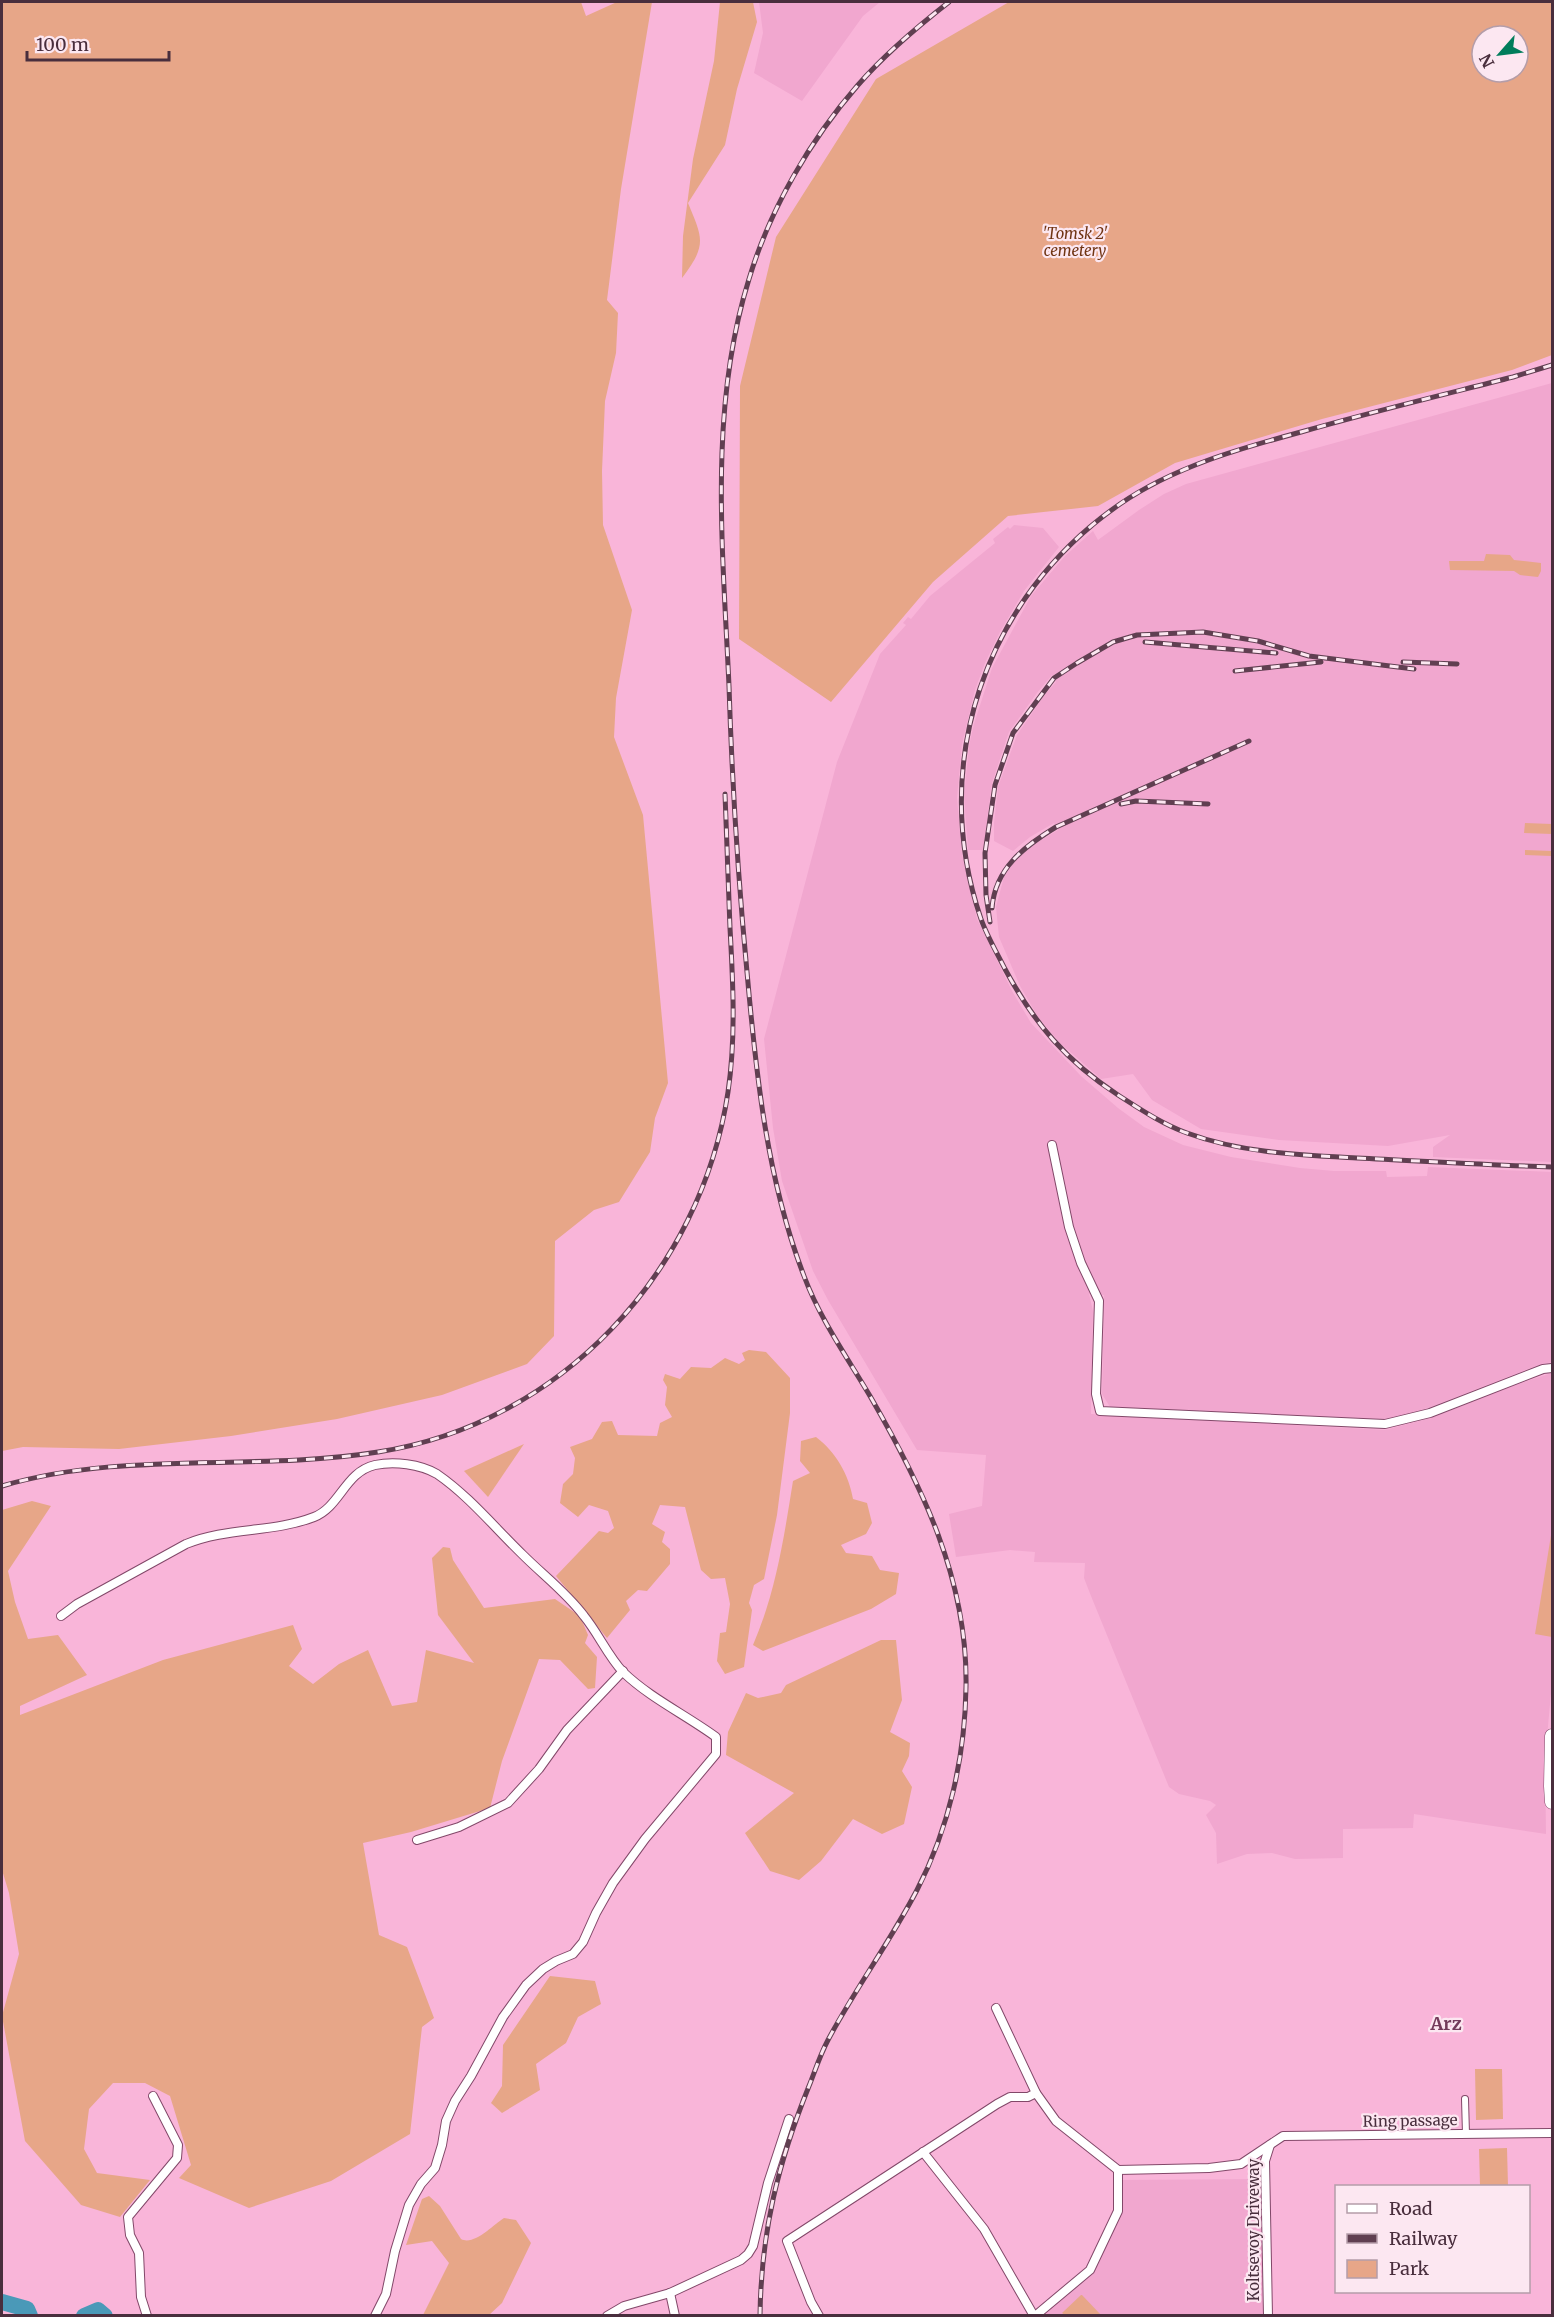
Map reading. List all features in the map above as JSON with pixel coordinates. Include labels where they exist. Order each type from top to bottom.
[{"type":"main road","points":[[1552,1736],[1552,1802]]},
{"type":"street","points":[[1052,1144],[1069,1227],[1081,1263],[1099,1301],[1096,1394],[1100,1411],[1385,1424],[1430,1413],[1552,1368]]},
{"type":"street","points":[[61,1616],[77,1604],[203,1536],[258,1529],[316,1517],[358,1473],[375,1465],[419,1466],[436,1474],[475,1507],[583,1614],[623,1671],[716,1737],[716,1754],[665,1814],[613,1883],[578,1948],[573,1954],[556,1961],[543,1970],[526,1985],[503,2017],[455,2101],[446,2121],[435,2168],[421,2184],[409,2205],[386,2294],[375,2316]]},
{"type":"street","points":[[417,1840],[459,1827],[508,1803],[539,1769],[567,1730],[623,1671]]},
{"type":"street","points":[[923,2152],[984,2229],[1034,2316],[1090,2270],[1118,2211],[1118,2170],[1056,2121],[1035,2092],[996,2008]]},
{"type":"street","points":[[819,2316],[811,2302],[787,2241],[997,2104],[1010,2097],[1028,2097],[1035,2092]]},
{"type":"street","points":[[147,2316],[141,2297],[140,2253],[130,2235],[128,2217],[177,2158],[178,2151],[178,2145],[153,2096]]},
{"type":"street","points":[[1465,2099],[1466,2134]]},
{"type":"street","points":[[607,2316],[624,2306],[670,2293],[741,2260],[748,2254],[753,2246],[768,2183],[789,2119]]},
{"type":"street","name":"Ring passage","points":[[1118,2170],[1209,2168],[1241,2164],[1283,2136],[1552,2133]]},
{"type":"street","name":"Koltsevoy Driveway","points":[[1268,2316],[1265,2161],[1271,2145]]},
{"type":"street","points":[[670,2293],[675,2316]]},
{"type":"shaded area","points":[[759,2],[880,2],[863,16],[802,101],[754,73],[763,33]]},
{"type":"shaded area","points":[[1552,383],[1552,1162],[1433,1157],[1433,1147],[1450,1135],[1388,1146],[1279,1140],[1201,1129],[1152,1100],[1133,1074],[1101,1079],[1060,1043],[1038,1017],[1020,986],[999,937],[996,907],[1004,877],[1014,862],[1033,845],[1058,830],[1054,823],[1030,837],[1013,851],[994,841],[998,787],[1017,735],[1056,682],[1052,675],[1009,732],[992,783],[983,850],[968,850],[964,797],[969,746],[974,724],[992,668],[1031,596],[1065,556],[1093,531],[1098,540],[1164,494],[1186,484]]},
{"type":"shaded area","points":[[1014,525],[1043,528],[1059,547],[1024,591],[985,663],[975,690],[962,744],[957,798],[962,854],[977,919],[1012,991],[1031,1023],[1081,1076],[1118,1108],[1144,1127],[1183,1145],[1231,1157],[1300,1168],[1334,1171],[1386,1171],[1387,1177],[1427,1176],[1428,1167],[1552,1172],[1552,1362],[1541,1364],[1428,1408],[1385,1419],[1110,1407],[1102,1394],[1104,1295],[1089,1294],[1093,1311],[1091,1414],[1385,1430],[1431,1418],[1552,1373],[1552,1682],[1545,1759],[1546,1834],[1414,1814],[1413,1828],[1343,1829],[1343,1858],[1295,1859],[1272,1853],[1247,1854],[1217,1864],[1216,1833],[1206,1815],[1216,1805],[1210,1801],[1179,1794],[1169,1787],[1084,1578],[1085,1563],[1034,1562],[1035,1552],[1010,1550],[956,1557],[949,1514],[982,1506],[986,1455],[917,1450],[813,1271],[782,1181],[773,1128],[764,1039],[837,762],[880,654],[906,625],[903,623],[908,617],[911,619],[930,596],[995,543],[993,539]]},
{"type":"shaded area","points":[[1260,2179],[1264,2315],[1040,2316],[1093,2273],[1121,2213],[1121,2180]]},
{"type":"green space","points":[[2,2],[581,2],[586,16],[617,2],[652,2],[621,189],[607,300],[618,313],[616,353],[605,401],[602,471],[603,525],[632,610],[616,698],[614,737],[643,815],[668,1083],[655,1118],[650,1152],[619,1202],[594,1210],[555,1241],[554,1336],[527,1364],[442,1395],[337,1419],[231,1436],[119,1449],[23,1447],[2,1451]]},
{"type":"green space","points":[[720,2],[753,2],[757,22],[737,89],[725,145],[688,203],[697,225],[700,242],[696,257],[682,278],[683,236],[693,159],[714,61]]},
{"type":"green space","name":"'Tomsk 2' cemetery","points":[[1009,2],[1552,2],[1552,355],[1512,370],[1322,419],[1175,463],[1098,506],[1008,516],[933,582],[831,702],[739,639],[740,386],[776,237],[876,79]]},
{"type":"green space","points":[[1486,554],[1510,555],[1514,560],[1541,563],[1541,571],[1538,577],[1520,575],[1514,571],[1450,570],[1449,561],[1484,561]]},
{"type":"green space","points":[[1525,823],[1552,824],[1552,834],[1524,833]]},
{"type":"green space","points":[[1525,850],[1552,851],[1552,856],[1525,855]]},
{"type":"green space","points":[[749,1350],[766,1352],[790,1378],[790,1413],[777,1515],[764,1579],[754,1585],[749,1603],[752,1610],[744,1667],[725,1674],[717,1661],[720,1633],[726,1632],[730,1604],[725,1578],[711,1579],[701,1570],[685,1507],[660,1505],[652,1524],[665,1532],[662,1542],[670,1549],[670,1564],[647,1591],[638,1590],[626,1601],[630,1610],[607,1638],[556,1576],[599,1531],[608,1533],[614,1528],[608,1511],[589,1505],[578,1517],[560,1503],[563,1484],[573,1474],[575,1458],[570,1447],[592,1439],[602,1422],[612,1421],[618,1435],[657,1436],[660,1423],[672,1417],[665,1405],[667,1387],[663,1380],[665,1374],[680,1379],[691,1367],[711,1368],[725,1358],[739,1364],[745,1360],[742,1353]]},
{"type":"green space","points":[[816,1437],[830,1450],[840,1465],[853,1499],[867,1503],[872,1523],[866,1534],[841,1545],[846,1553],[872,1556],[880,1570],[899,1573],[896,1594],[871,1609],[763,1651],[753,1645],[773,1585],[793,1481],[810,1473],[800,1461],[801,1441]]},
{"type":"green space","points":[[524,1444],[488,1497],[464,1471]]},
{"type":"green space","points":[[32,1501],[51,1506],[8,1571],[15,1602],[28,1639],[58,1635],[87,1675],[20,1706],[20,1715],[163,1660],[293,1625],[302,1649],[289,1666],[313,1684],[339,1664],[368,1650],[392,1706],[417,1702],[426,1650],[474,1663],[438,1615],[432,1558],[443,1547],[450,1548],[453,1560],[484,1608],[555,1599],[580,1616],[588,1635],[585,1643],[597,1657],[595,1688],[588,1689],[560,1660],[539,1659],[502,1761],[490,1808],[411,1832],[363,1843],[379,1935],[407,1947],[434,2018],[422,2027],[410,2134],[331,2181],[249,2208],[179,2178],[191,2165],[170,2096],[145,2083],[113,2083],[89,2109],[84,2149],[97,2173],[150,2180],[120,2217],[81,2205],[25,2141],[2,2016],[19,1954],[9,1893],[2,1870],[2,1510]]},
{"type":"green space","points":[[1552,1529],[1552,1637],[1535,1634]]},
{"type":"green space","points":[[881,1640],[896,1640],[902,1700],[890,1732],[910,1743],[909,1756],[902,1771],[912,1787],[904,1824],[882,1834],[853,1819],[821,1861],[799,1880],[770,1871],[745,1833],[794,1793],[726,1755],[728,1732],[746,1693],[758,1698],[781,1693],[786,1685]]},
{"type":"green space","points":[[550,1976],[595,1981],[601,2004],[578,2017],[566,2043],[536,2064],[540,2090],[502,2113],[491,2103],[502,2086],[503,2045]]},
{"type":"green space","points":[[1475,2069],[1502,2069],[1503,2119],[1476,2120]]},
{"type":"green space","points":[[1507,2148],[1508,2185],[1480,2185],[1479,2149]]},
{"type":"green space","points":[[429,2196],[440,2206],[461,2239],[472,2240],[504,2218],[516,2220],[531,2243],[502,2303],[489,2315],[423,2315],[449,2263],[432,2241],[406,2245],[422,2199]]},
{"type":"green space","points":[[1081,2295],[1101,2315],[1065,2315],[1062,2313]]},
{"type":"waterway","points":[[2,2302],[27,2309],[30,2316]]},
{"type":"waterway","points":[[84,2316],[98,2310],[105,2316]]},
{"type":"railway","points":[[760,2316],[768,2227],[773,2198],[788,2143],[825,2046],[907,1909],[938,1842],[958,1766],[966,1687],[965,1647],[959,1609],[938,1535],[907,1464],[810,1292],[791,1240],[772,1165],[754,1049],[736,829],[722,532],[723,430],[736,329],[749,279],[768,227],[793,176],[840,106],[858,85],[902,41],[949,2]]},
{"type":"railway","points":[[1552,365],[1230,452],[1184,469],[1120,504],[1073,542],[1034,586],[1003,635],[980,688],[966,744],[961,802],[966,860],[981,919],[1016,989],[1053,1040],[1082,1069],[1143,1111],[1160,1121],[1207,1140],[1249,1149],[1336,1157],[1552,1167]]},
{"type":"railway","points":[[990,922],[986,895],[985,853],[995,785],[1013,733],[1054,678],[1077,663],[1113,642],[1137,635],[1203,632],[1258,641],[1309,656],[1414,669]]},
{"type":"railway","points":[[1145,642],[1276,653]]},
{"type":"railway","points":[[1235,671],[1321,662]]},
{"type":"railway","points":[[1403,662],[1457,664]]},
{"type":"railway","points":[[992,908],[994,894],[1005,870],[1023,850],[1044,834],[1249,741]]},
{"type":"railway","points":[[2,1486],[48,1475],[95,1468],[331,1458],[378,1452],[444,1436],[506,1409],[562,1374],[611,1329],[653,1278],[688,1221],[713,1158],[728,1092],[733,1010],[725,794]]},
{"type":"railway","points":[[1121,804],[1136,801],[1208,804]]},
{"type":"district","name":"Arz","points":[[1446,2024]]}]
